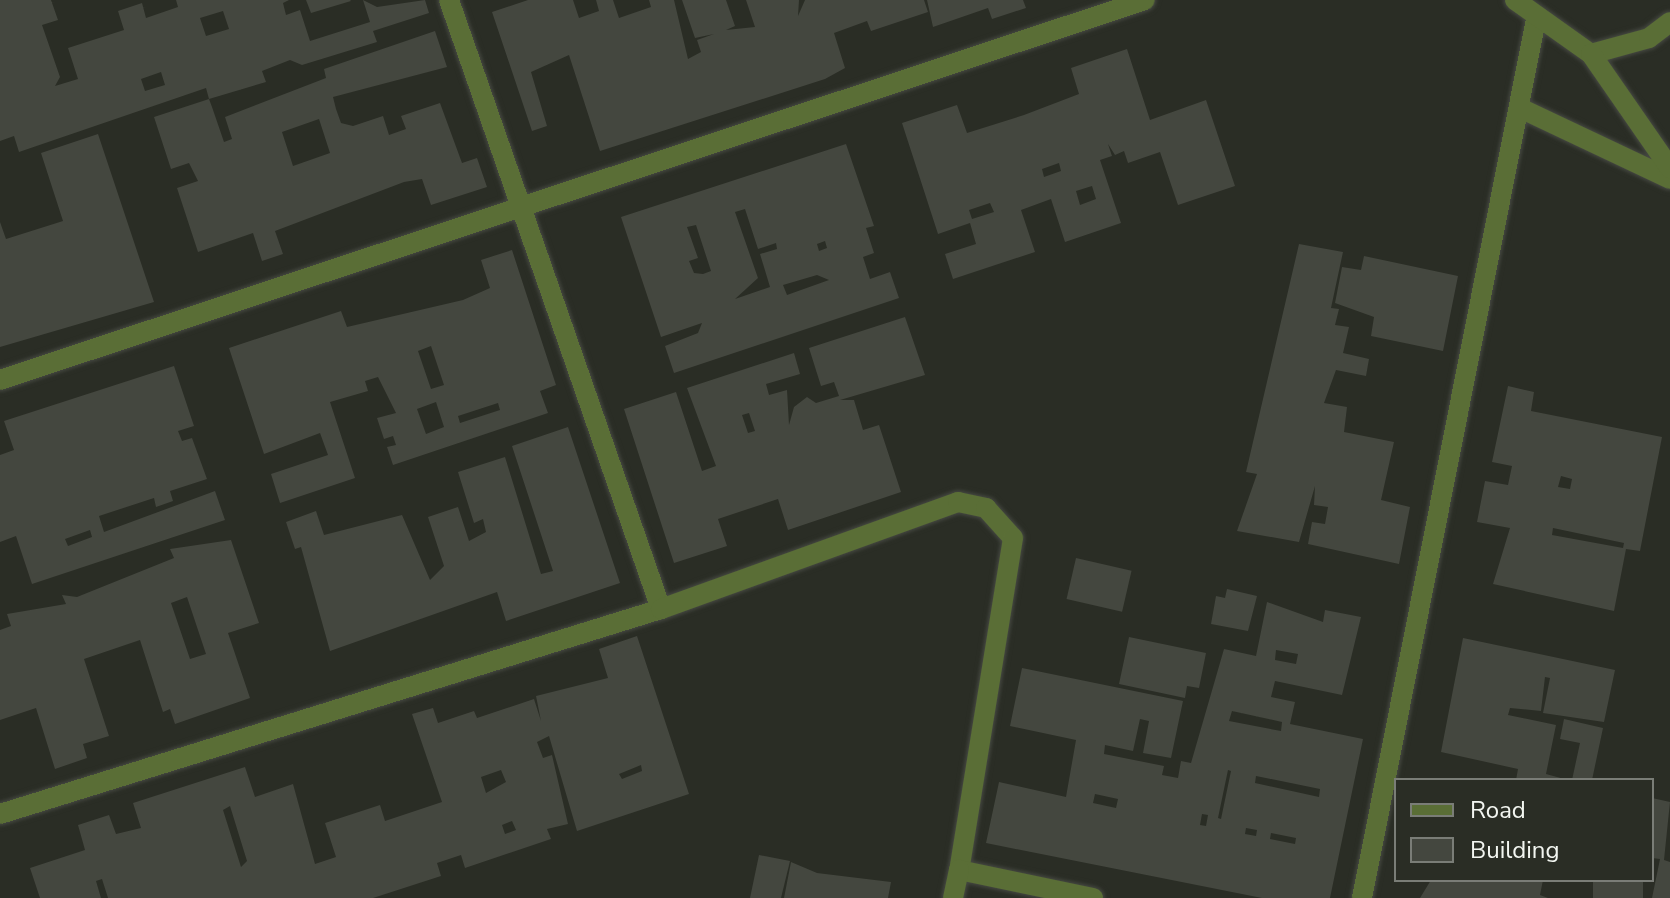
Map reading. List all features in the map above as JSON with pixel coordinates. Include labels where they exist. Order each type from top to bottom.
[{"type":"street","points":[[449,0],[515,208],[661,609]]},
{"type":"street","points":[[0,380],[1145,0]]},
{"type":"street","points":[[1515,0],[1536,19],[1591,54],[1670,168]]},
{"type":"street","points":[[1362,898],[1536,19]]},
{"type":"street","points":[[1591,54],[1649,38],[1670,22]]},
{"type":"street","points":[[1520,108],[1670,179]]},
{"type":"street","points":[[0,814],[661,609],[939,505],[986,508],[1004,523],[1013,538],[953,898]]},
{"type":"street","points":[[959,870],[1093,898]]},
{"type":"building","points":[[0,0],[51,0],[58,20],[42,25],[60,77],[55,86],[78,79],[68,48],[124,30],[118,11],[142,3],[146,18],[178,7],[176,0],[289,0],[283,3],[286,15],[300,10],[310,41],[370,22],[363,0],[377,7],[425,0],[429,13],[373,31],[377,42],[302,65],[290,60],[262,71],[266,82],[209,99],[206,88],[19,152],[14,136],[0,141]],"holes":[[[223,11],[229,29],[206,36],[200,18]],[[161,72],[165,85],[145,91],[141,79]]]},
{"type":"building","points":[[306,0],[350,0],[351,1],[311,13]]},
{"type":"building","points":[[528,0],[573,0],[579,18],[599,11],[596,0],[613,0],[619,18],[651,7],[649,0],[674,0],[688,59],[701,52],[697,40],[714,34],[695,38],[682,0],[726,0],[735,26],[726,30],[755,27],[746,0],[799,0],[798,16],[805,0],[924,0],[928,12],[871,31],[867,21],[834,33],[845,68],[825,79],[600,151],[569,55],[531,72],[547,126],[532,131],[492,12]]},
{"type":"building","points":[[927,0],[1023,0],[1026,8],[992,19],[988,8],[933,27]]},
{"type":"building","points":[[435,31],[447,67],[333,97],[336,109],[341,123],[353,126],[383,116],[389,135],[406,129],[401,116],[440,103],[462,163],[477,158],[487,187],[431,205],[422,179],[404,182],[275,231],[283,254],[262,261],[253,233],[198,252],[177,188],[198,181],[189,163],[171,169],[154,117],[209,99],[224,142],[232,139],[225,117],[326,78],[324,69]],"holes":[[[319,119],[330,153],[293,166],[282,132]]]},
{"type":"building","points":[[1127,49],[1150,120],[1206,100],[1235,186],[1178,205],[1160,152],[1128,163],[1124,151],[1115,155],[1108,144],[1112,156],[1100,160],[1121,223],[1065,242],[1051,199],[1021,210],[1035,252],[953,279],[945,254],[976,244],[970,223],[938,234],[902,123],[957,105],[967,133],[1024,115],[1079,94],[1071,68]],"holes":[[[1059,163],[1061,171],[1044,177],[1042,169]],[[1092,186],[1096,199],[1080,205],[1076,191]],[[990,203],[994,212],[972,219],[969,210]]]},
{"type":"building","points":[[98,134],[154,302],[0,347],[0,222],[6,239],[63,221],[41,153]]},
{"type":"building","points":[[846,144],[874,226],[866,228],[874,253],[863,257],[870,279],[890,272],[899,298],[674,373],[665,346],[698,333],[702,323],[661,337],[621,217]],"holes":[[[745,209],[758,249],[776,243],[777,249],[760,254],[770,287],[735,299],[758,278],[735,212]],[[696,225],[711,271],[694,273],[689,261],[698,258],[687,227]],[[825,241],[827,248],[819,251],[817,244]],[[817,275],[829,280],[787,295],[783,285]]]},
{"type":"building","points":[[1299,244],[1343,252],[1331,308],[1339,309],[1335,325],[1349,327],[1343,353],[1369,359],[1366,376],[1336,370],[1324,403],[1347,407],[1344,432],[1394,442],[1381,500],[1410,507],[1399,564],[1308,544],[1312,522],[1325,524],[1328,507],[1314,505],[1315,486],[1299,542],[1237,531],[1257,474],[1246,472]]},
{"type":"building","points":[[512,250],[556,385],[540,391],[548,413],[393,465],[387,447],[396,445],[393,436],[384,439],[377,418],[396,413],[378,377],[365,381],[368,391],[330,402],[355,478],[280,503],[271,474],[328,455],[320,433],[264,454],[229,348],[341,311],[347,327],[463,300],[490,288],[481,260]],"holes":[[[431,346],[444,385],[431,389],[418,351]],[[436,402],[444,427],[426,434],[417,409]],[[498,403],[500,410],[460,423],[458,416]]]},
{"type":"building","points":[[1364,256],[1458,276],[1443,351],[1371,336],[1374,317],[1335,303],[1342,267],[1361,270]]},
{"type":"building","points":[[905,317],[925,375],[840,400],[854,400],[863,430],[879,425],[901,492],[788,530],[778,499],[718,519],[727,546],[674,563],[624,409],[676,392],[702,471],[716,466],[687,388],[794,353],[800,374],[766,384],[769,395],[787,390],[789,425],[794,407],[807,397],[816,403],[839,396],[834,382],[821,386],[809,348]],"holes":[[[749,413],[755,431],[748,433],[742,415]]]},
{"type":"building","points":[[174,366],[194,426],[178,431],[182,441],[192,438],[207,479],[170,491],[173,501],[156,507],[154,498],[99,516],[104,532],[215,491],[225,520],[32,584],[16,536],[0,542],[0,455],[14,450],[4,421]],"holes":[[[90,530],[92,537],[68,546],[65,539]]]},
{"type":"building","points":[[1508,386],[1534,392],[1531,411],[1662,437],[1640,551],[1626,549],[1614,611],[1493,584],[1510,528],[1477,522],[1485,481],[1508,485],[1512,466],[1492,462]],"holes":[[[1561,476],[1572,479],[1570,489],[1558,487]],[[1553,528],[1624,543],[1623,548],[1552,535]]]},
{"type":"building","points":[[568,427],[620,583],[506,621],[497,592],[330,651],[301,547],[295,549],[286,522],[316,511],[324,535],[402,515],[430,580],[444,566],[428,517],[458,507],[469,541],[486,532],[483,519],[474,523],[458,472],[505,457],[541,574],[553,571],[512,446]]},
{"type":"building","points":[[231,540],[259,623],[228,633],[250,698],[175,724],[170,709],[163,712],[140,640],[84,659],[109,736],[83,744],[87,758],[55,769],[36,708],[0,720],[0,630],[11,626],[7,614],[66,604],[62,595],[77,597],[174,558],[170,549]],"holes":[[[187,597],[206,654],[190,659],[171,603]]]},
{"type":"building","points":[[1076,558],[1132,571],[1122,612],[1067,599]]},
{"type":"building","points":[[1227,589],[1257,596],[1248,631],[1211,624],[1216,596],[1225,598]]},
{"type":"building","points":[[1267,602],[1323,622],[1325,610],[1361,617],[1342,695],[1275,681],[1271,697],[1295,702],[1290,724],[1363,739],[1330,898],[1262,898],[986,843],[999,782],[1066,797],[1076,740],[1010,726],[1022,668],[1183,701],[1171,758],[1143,753],[1149,721],[1140,719],[1133,751],[1105,745],[1104,754],[1164,766],[1162,775],[1178,778],[1181,761],[1191,763],[1224,649],[1256,656]],"holes":[[[1276,650],[1298,654],[1296,664],[1275,660]],[[1232,711],[1282,722],[1281,731],[1229,721]],[[1228,770],[1231,771],[1221,819],[1218,818]],[[1256,776],[1320,789],[1319,797],[1255,783]],[[1095,794],[1118,799],[1116,808],[1093,803]],[[1202,814],[1208,815],[1206,826],[1200,825]],[[1246,828],[1257,830],[1256,836],[1245,834]],[[1271,833],[1296,838],[1295,844],[1270,839]]]},
{"type":"building","points":[[637,636],[689,794],[577,831],[549,736],[537,742],[543,758],[552,755],[568,824],[547,829],[551,839],[465,868],[461,855],[437,863],[441,876],[373,898],[108,898],[102,879],[96,881],[101,898],[40,898],[30,868],[85,850],[78,825],[109,815],[116,834],[141,828],[133,803],[245,767],[255,797],[293,784],[315,864],[336,857],[325,823],[380,805],[385,821],[442,802],[412,714],[433,708],[438,723],[474,711],[477,718],[534,699],[541,721],[536,696],[608,678],[599,649]],"holes":[[[641,765],[642,771],[622,779],[619,774]],[[501,770],[506,782],[486,793],[481,777]],[[230,806],[247,861],[241,867],[223,810]],[[512,821],[516,830],[505,834],[502,825]]]},
{"type":"building","points":[[1129,637],[1206,653],[1199,688],[1187,686],[1185,698],[1119,684]]},
{"type":"building","points":[[1463,638],[1615,670],[1604,722],[1543,713],[1550,678],[1545,677],[1541,711],[1510,708],[1508,715],[1556,725],[1546,774],[1561,778],[1516,778],[1518,769],[1441,752]]},
{"type":"building","points":[[1564,719],[1603,728],[1592,778],[1572,778],[1580,743],[1560,739]]},
{"type":"building","points":[[1654,798],[1670,802],[1664,860],[1670,862],[1670,898],[1652,898],[1660,859],[1654,858]]},
{"type":"building","points":[[759,855],[790,861],[781,898],[750,898]]},
{"type":"building","points":[[791,862],[817,873],[891,882],[888,898],[784,898]]},
{"type":"building","points":[[1430,882],[1543,882],[1540,895],[1548,898],[1420,898]]},
{"type":"building","points":[[1593,882],[1643,882],[1643,898],[1593,898]]}]
